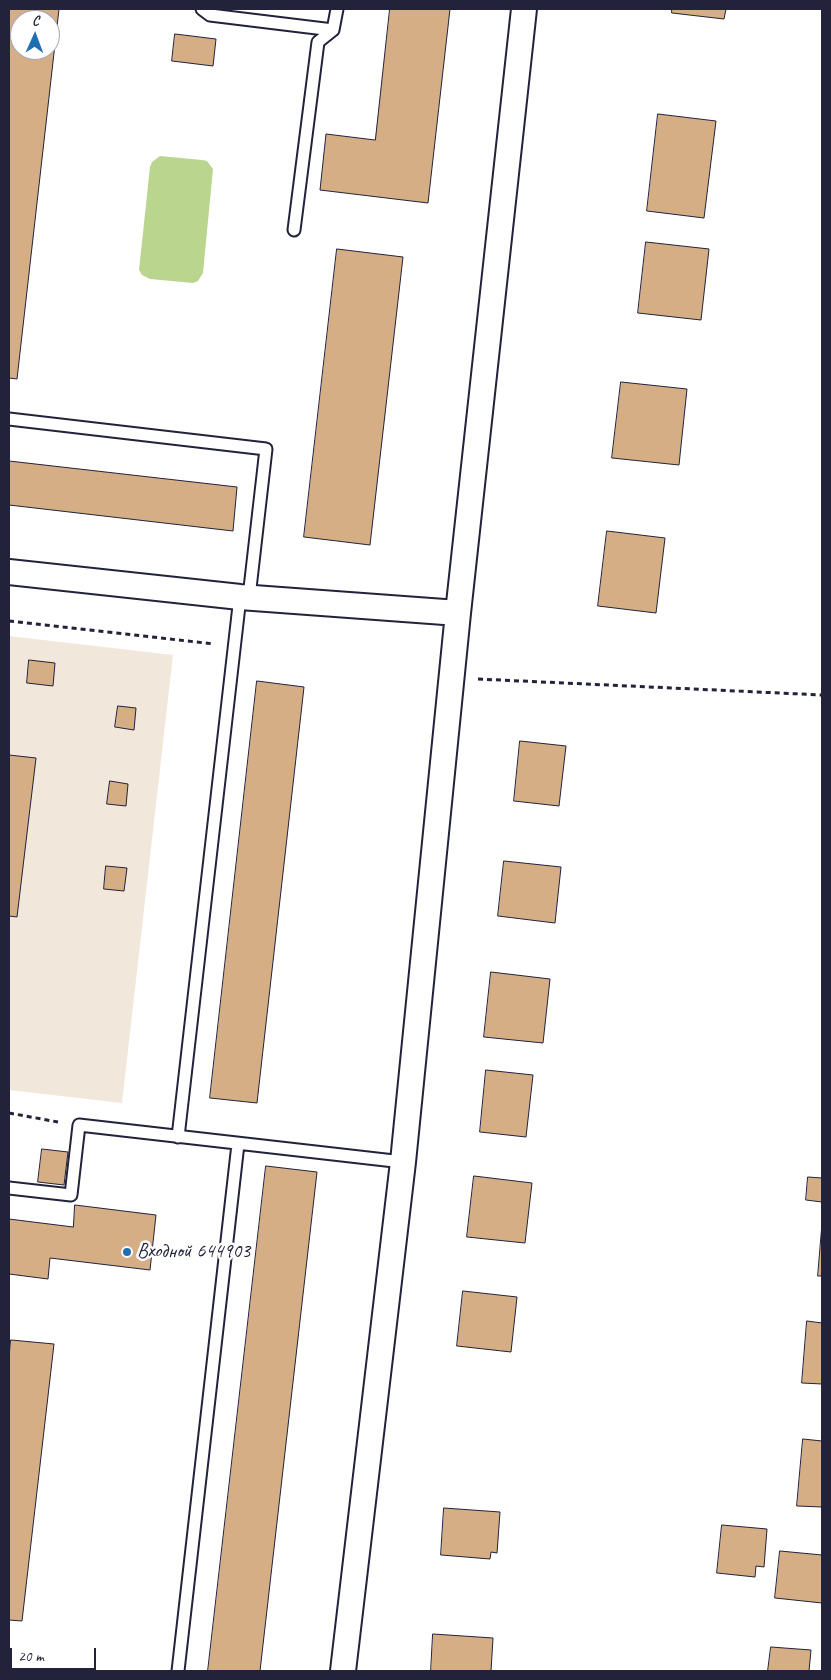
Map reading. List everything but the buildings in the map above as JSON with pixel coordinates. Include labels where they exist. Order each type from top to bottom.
[{"type":"street","points":[[343,1671],[404,1162],[458,613],[524,9]]},
{"type":"street","points":[[9,572],[244,597],[458,613]]},
{"type":"lane","points":[[202,9],[210,15],[334,30]]},
{"type":"lane","points":[[294,230],[318,42],[334,30],[337,9]]},
{"type":"lane","points":[[9,419],[266,449],[244,597],[234,647],[178,1137]]},
{"type":"lane","points":[[9,1188],[71,1195],[79,1125],[404,1162]]},
{"type":"lane","points":[[178,1671],[238,1144]]},
{"type":"path","points":[[9,621],[234,647]]},
{"type":"path","points":[[453,678],[822,695]]},
{"type":"path","points":[[9,1113],[79,1125]]},
{"type":"shaded area","points":[[9,636],[173,655],[122,1103],[9,1090]]},
{"type":"green space","points":[[160,156],[207,161],[213,169],[203,273],[198,281],[193,283],[150,279],[142,275],[139,270],[150,167],[152,162]]},
{"type":"place","name":"Входной 644903","points":[[127,1252]]}]
